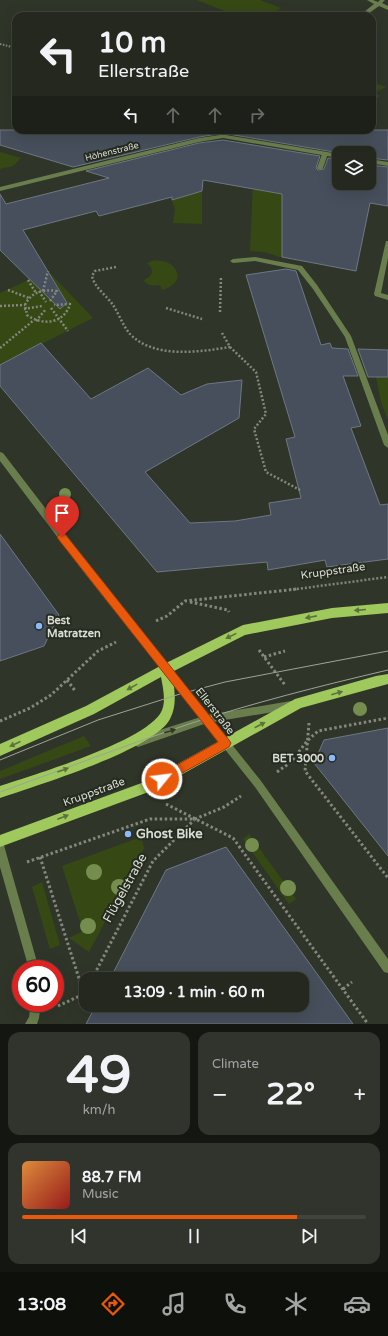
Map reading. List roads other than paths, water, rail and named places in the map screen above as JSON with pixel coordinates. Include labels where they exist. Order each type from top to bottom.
[{"type":"main road","points":[[0,750],[90,710],[166,668],[243,630],[332,613],[388,608]]},
{"type":"main road","name":"Kruppstraße","points":[[0,792],[120,748],[158,725],[165,717],[169,707],[166,668]]},
{"type":"main road","name":"Kruppstraße","points":[[0,841],[150,786],[299,703],[388,679]]},
{"type":"street","points":[[369,0],[380,2],[388,8]]},
{"type":"street","points":[[367,12],[380,2]]},
{"type":"street","name":"Höhenstraße","points":[[0,189],[220,134]]},
{"type":"street","name":"Höhenstraße","points":[[228,134],[332,155]]},
{"type":"street","points":[[320,168],[325,154]]},
{"type":"street","points":[[376,162],[388,164]]},
{"type":"street","points":[[388,243],[377,294],[388,298]]},
{"type":"street","points":[[233,261],[254,259],[300,268],[315,287],[348,336],[388,445]]},
{"type":"street","name":"Ellerstraße","points":[[0,456],[89,572],[258,784],[388,968]]},
{"type":"street","name":"Kruppstraße","points":[[120,748],[207,719],[299,703]]},
{"type":"street","points":[[0,849],[31,960]]},
{"type":"tram line","points":[[0,760],[98,720],[180,694],[225,682],[388,651]]},
{"type":"tram line","points":[[0,792],[139,741],[236,709],[388,670]]},
{"type":"place","name":"Best Matratzen","points":[[39,626]]},
{"type":"place","name":"BET 3000","points":[[332,758]]},
{"type":"place","name":"Ghost Bike","points":[[128,834]]}]
